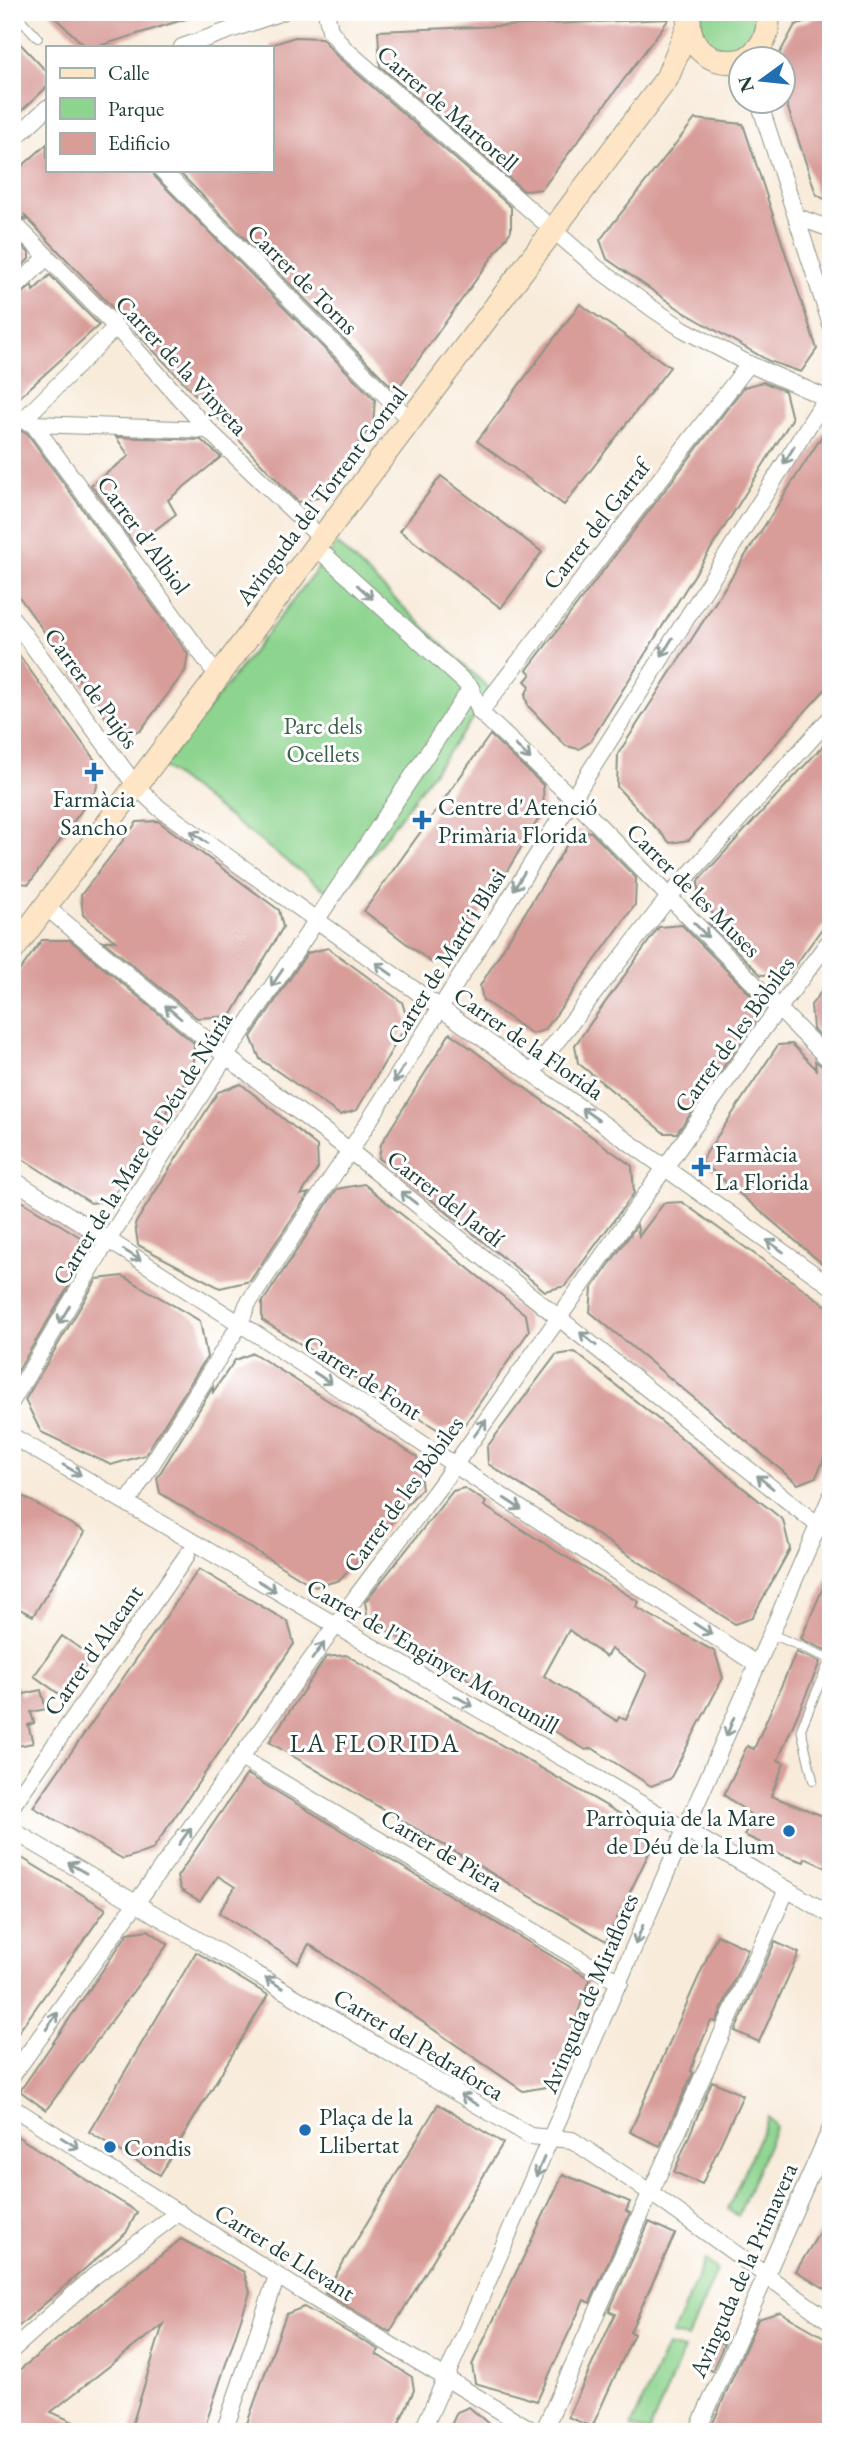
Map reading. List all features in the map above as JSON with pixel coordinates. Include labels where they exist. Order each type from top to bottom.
[{"type":"street","points":[[185,46],[282,12]]},
{"type":"street","name":"Carrer de Martorell","points":[[326,12],[330,30],[344,48],[552,231],[653,309],[683,330],[749,364],[828,399]]},
{"type":"street","points":[[761,46],[773,17]]},
{"type":"street","points":[[689,20],[699,50],[728,58]]},
{"type":"street","name":"Avinguda del Torrent Gornal","points":[[16,935],[46,907],[217,675],[673,70],[689,20]]},
{"type":"street","points":[[673,70],[692,64],[728,63]]},
{"type":"street","points":[[12,141],[46,109]]},
{"type":"street","points":[[764,116],[831,325]]},
{"type":"street","name":"Carrer de Torns","points":[[164,172],[411,421]]},
{"type":"street","points":[[797,217],[831,229]]},
{"type":"street","name":"Carrer de la Vinyeta","points":[[12,221],[117,327],[208,430],[318,542]]},
{"type":"street","points":[[12,291],[47,257]]},
{"type":"street","points":[[23,420],[117,327]]},
{"type":"street","name":"Carrer del Garraf","points":[[480,712],[749,364]]},
{"type":"street","name":"Carrer de Martí i Blasi","points":[[128,1502],[240,1324],[247,1305],[350,1151],[571,797],[828,399]]},
{"type":"street","points":[[23,420],[208,430]]},
{"type":"street","name":"Carrer d'Albiol","points":[[23,420],[217,675]]},
{"type":"street","name":"Carrer de les Muses","points":[[318,542],[471,688],[480,712],[571,797],[831,1062]]},
{"type":"street","name":"Carrer de Pujós","points":[[12,618],[136,786]]},
{"type":"street","points":[[315,922],[471,688]]},
{"type":"street","points":[[532,1073],[669,897],[831,717]]},
{"type":"street","name":"Carrer de la Florida","points":[[136,786],[159,808],[315,922],[831,1286]]},
{"type":"street","name":"Carrer del Jardí","points":[[46,907],[226,1056],[350,1151],[818,1525]]},
{"type":"street","name":"Carrer de la Mare de Déu de Núria","points":[[12,1401],[108,1240],[315,922]]},
{"type":"street","name":"Carrer de les Bòbiles","points":[[12,2076],[455,1465],[779,1008],[831,939]]},
{"type":"street","name":"Carrer de Font","points":[[12,1179],[240,1324],[756,1664]]},
{"type":"street","name":"Carrer de l'Enginyer Moncunill","points":[[12,1436],[831,1915]]},
{"type":"street","name":"Avinguda de Miraflores","points":[[422,2432],[831,1496]]},
{"type":"street","name":"Carrer d'Alacant","points":[[12,1806],[187,1555]]},
{"type":"street","name":"Carrer de Piera","points":[[241,1758],[620,1983]]},
{"type":"street","name":"Carrer del Pedraforca","points":[[12,1830],[530,2136],[572,2140],[831,2322]]},
{"type":"street","points":[[542,2432],[786,1889]]},
{"type":"street","name":"Carrer de Llevant","points":[[12,2107],[277,2276],[536,2432]]},
{"type":"street","name":"Avinguda de la Primavera","points":[[697,2432],[830,2133]]},
{"type":"street","points":[[12,2350],[93,2277],[179,2212]]},
{"type":"street","points":[[224,2432],[277,2276]]},
{"type":"lane","points":[[13,12],[38,38]]},
{"type":"lane","points":[[769,1633],[830,1659],[801,1729],[813,1780]]},
{"type":"green space","points":[[703,12],[754,12],[754,32],[746,41],[736,46],[726,48],[709,41],[702,24]]},
{"type":"green space","name":"Parc dels Ocellets","points":[[337,544],[493,692],[338,900],[163,767]]},
{"type":"green space","points":[[768,2117],[776,2126],[738,2216],[728,2209]]},
{"type":"green space","points":[[705,2260],[717,2270],[688,2338],[672,2335]]},
{"type":"green space","points":[[667,2346],[684,2350],[649,2432],[631,2427]]},
{"type":"building","points":[[49,12],[194,12],[195,16],[99,46],[85,46]]},
{"type":"building","points":[[831,13],[831,203],[816,194],[791,116],[798,116],[798,46],[784,46],[795,25]]},
{"type":"building","points":[[669,19],[542,189],[524,191],[380,66],[378,31]]},
{"type":"building","points":[[12,35],[46,71],[46,88],[12,120]]},
{"type":"building","points":[[295,37],[322,38],[337,56],[511,207],[511,231],[401,384],[392,387],[179,172],[273,172],[271,45]]},
{"type":"building","points":[[695,119],[743,124],[817,349],[801,372],[769,361],[682,311],[607,259],[600,240]]},
{"type":"building","points":[[46,145],[46,172],[153,172],[375,400],[373,424],[317,498],[298,502],[25,216],[26,220],[12,211],[12,175]]},
{"type":"building","points":[[12,236],[29,253],[29,259],[12,276]]},
{"type":"building","points":[[50,275],[99,325],[12,404],[12,301],[32,286],[33,291]]},
{"type":"building","points":[[580,304],[670,367],[564,505],[477,441]]},
{"type":"building","points":[[763,382],[785,391],[792,419],[590,742],[579,749],[566,746],[528,706],[525,695],[530,686],[525,681],[531,674],[527,670],[744,387]]},
{"type":"building","points":[[831,422],[831,683],[689,840],[670,843],[617,787],[618,754]]},
{"type":"building","points":[[12,428],[27,433],[188,654],[185,671],[140,731],[117,733],[12,587]]},
{"type":"building","points":[[116,437],[201,440],[221,457],[168,500],[176,514],[135,545],[91,485],[129,456]]},
{"type":"building","points":[[441,476],[542,552],[501,608],[400,531]]},
{"type":"building","points":[[12,645],[101,769],[96,790],[29,884],[12,882]]},
{"type":"building","points":[[490,735],[543,785],[544,810],[453,960],[432,963],[364,911]]},
{"type":"building","points":[[831,737],[831,916],[789,974],[761,975],[709,923],[721,922],[698,898],[698,881]]},
{"type":"building","points":[[158,821],[279,910],[283,927],[231,1016],[197,1018],[103,941],[115,941],[83,915],[81,895],[137,822]]},
{"type":"building","points":[[576,830],[591,832],[636,878],[635,905],[545,1030],[532,1034],[483,1000],[480,986]]},
{"type":"building","points":[[682,925],[752,996],[755,1022],[677,1133],[664,1133],[578,1063],[575,1045],[659,927]]},
{"type":"building","points":[[42,940],[70,940],[194,1043],[194,1067],[111,1200],[91,1203],[12,1152],[12,981]]},
{"type":"building","points":[[328,948],[402,1002],[408,1022],[357,1110],[340,1115],[260,1059],[251,1037],[307,953]]},
{"type":"building","points":[[831,979],[831,1047],[813,1029],[811,1005]]},
{"type":"building","points":[[450,1033],[632,1166],[634,1193],[565,1286],[545,1291],[379,1158],[381,1144]]},
{"type":"building","points":[[792,1044],[816,1069],[815,1061],[831,1072],[831,1271],[701,1161],[778,1045]]},
{"type":"building","points":[[241,1084],[317,1146],[318,1168],[301,1195],[309,1193],[250,1281],[220,1288],[138,1245],[135,1224],[218,1092]]},
{"type":"building","points":[[364,1184],[526,1315],[529,1331],[465,1424],[440,1431],[262,1320],[262,1303],[337,1189]]},
{"type":"building","points":[[12,1195],[80,1237],[82,1264],[13,1379]]},
{"type":"building","points":[[682,1202],[831,1309],[831,1442],[816,1477],[798,1484],[590,1312],[592,1289],[637,1225],[639,1236],[664,1203]]},
{"type":"building","points":[[123,1276],[200,1321],[207,1357],[145,1455],[111,1465],[41,1432],[25,1400],[97,1279]]},
{"type":"building","points":[[575,1352],[783,1520],[790,1549],[752,1618],[735,1624],[488,1464],[487,1447],[556,1355]]},
{"type":"building","points":[[253,1353],[417,1457],[422,1488],[340,1580],[315,1587],[160,1493],[157,1478],[213,1387],[213,1392],[235,1360]]},
{"type":"building","points":[[464,1488],[486,1502],[484,1506],[639,1602],[636,1607],[715,1652],[723,1678],[670,1779],[651,1786],[592,1748],[586,1750],[368,1619],[365,1602],[453,1491]],"holes":[[[569,1630],[606,1657],[611,1649],[647,1673],[626,1720],[619,1717],[617,1721],[544,1676]]]},
{"type":"building","points":[[12,1490],[85,1532],[33,1616],[12,1605]]},
{"type":"building","points":[[199,1569],[288,1622],[294,1644],[152,1850],[123,1859],[33,1807]]},
{"type":"building","points":[[831,1569],[831,1638],[825,1650],[801,1639]]},
{"type":"building","points":[[62,1636],[91,1656],[62,1696],[34,1676]]},
{"type":"building","points":[[796,1652],[820,1662],[778,1760],[784,1763],[771,1796],[831,1819],[831,1870],[805,1858],[804,1862],[758,1847],[761,1843],[744,1835],[754,1817],[724,1795],[747,1746],[754,1749]]},
{"type":"building","points":[[346,1655],[641,1826],[650,1851],[606,1941],[269,1742],[326,1657]]},
{"type":"building","points":[[12,1686],[18,1686],[20,1695],[41,1690],[46,1709],[31,1712],[34,1723],[28,1725],[33,1743],[12,1747]]},
{"type":"building","points":[[247,1774],[590,1979],[551,2086],[523,2091],[309,1944],[298,1963],[219,1913],[235,1887],[218,1876],[200,1901],[181,1890],[177,1877]]},
{"type":"building","points":[[12,1852],[106,1909],[12,2041]]},
{"type":"building","points":[[148,1930],[168,1944],[46,2110],[20,2091],[128,1933]]},
{"type":"building","points":[[717,1935],[748,1949],[716,2022],[711,2021],[696,2055],[691,2071],[693,2073],[660,2146],[630,2132]]},
{"type":"building","points":[[775,1942],[799,1953],[759,2042],[735,2031]]},
{"type":"building","points":[[196,1952],[268,1995],[160,2175],[89,2132]]},
{"type":"building","points":[[712,2081],[743,2095],[702,2184],[674,2172]]},
{"type":"building","points":[[438,2104],[503,2143],[390,2332],[325,2293]]},
{"type":"building","points":[[12,2133],[137,2212],[126,2233],[12,2332]]},
{"type":"building","points":[[563,2174],[630,2202],[626,2211],[630,2213],[590,2303],[584,2300],[537,2401],[475,2383],[472,2365]]},
{"type":"building","points":[[831,2213],[831,2292],[796,2271]]},
{"type":"building","points":[[649,2222],[675,2234],[630,2332],[634,2334],[592,2427],[568,2417],[615,2314],[609,2311]]},
{"type":"building","points":[[181,2239],[244,2272],[250,2292],[203,2432],[130,2432],[163,2324],[51,2412],[96,2432],[12,2432],[12,2376]]},
{"type":"building","points":[[304,2307],[379,2350],[376,2354],[412,2377],[414,2390],[395,2432],[244,2432],[286,2314]]},
{"type":"building","points":[[780,2312],[831,2341],[831,2432],[709,2432],[758,2319]]},
{"type":"building","points":[[711,2339],[724,2344],[712,2371],[700,2366]]},
{"type":"building","points":[[469,2407],[498,2432],[448,2432],[457,2412]]},
{"type":"place","name":"Farmàcia Sancho","points":[[94,772]]},
{"type":"place","name":"Centre d'Atenció Primària Florida","points":[[422,820]]},
{"type":"place","name":"Farmàcia La Florida","points":[[701,1167]]},
{"type":"place","name":"Parròquia de la Mare de Déu de la Llum","points":[[789,1831]]},
{"type":"place","name":"Plaça de la Llibertat","points":[[305,2130]]},
{"type":"place","name":"Condis","points":[[110,2147]]},
{"type":"district","name":"LA FLORIDA","points":[[375,1743]]}]
